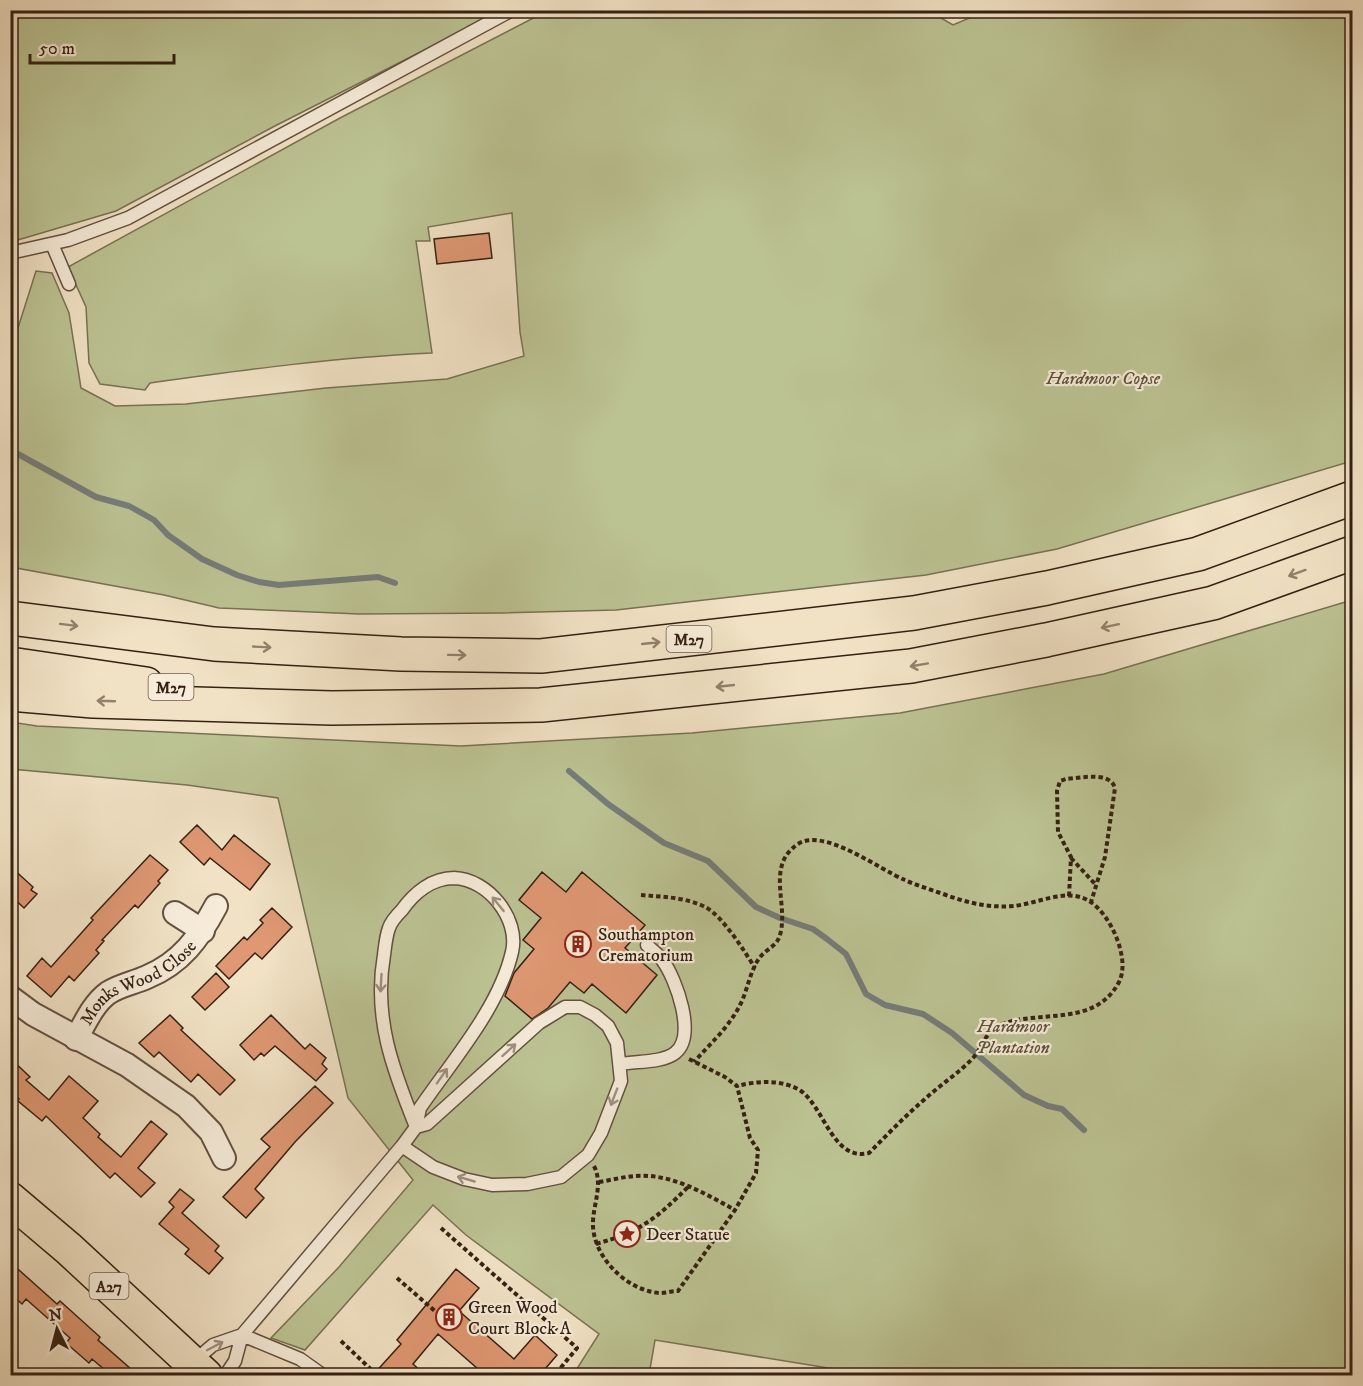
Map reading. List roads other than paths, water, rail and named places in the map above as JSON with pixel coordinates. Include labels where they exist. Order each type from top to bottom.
[{"type":"main road","name":"M27","points":[[10,618],[214,644],[400,654],[541,656],[914,613],[1036,590],[1198,554],[1353,498]]},
{"type":"main road","name":"M27","points":[[10,664],[90,677],[332,708],[541,705],[911,666],[1046,640],[1213,603],[1353,554]]},
{"type":"main road","points":[[10,694],[93,701],[332,708]]},
{"type":"main road","name":"A27","points":[[10,1199],[69,1249],[199,1369]]},
{"type":"street","name":"Monks Wood Close","points":[[76,1039],[92,1011],[108,994],[124,985],[163,970],[184,954],[203,931],[216,906]]},
{"type":"street","name":"Monks Wood Close","points":[[176,913],[203,931]]},
{"type":"street","name":"Monks Wood Close","points":[[10,996],[33,1014],[127,1065],[186,1106],[218,1124],[224,1158]]},
{"type":"lane","points":[[10,253],[52,244],[128,218],[512,10]]},
{"type":"lane","points":[[52,244],[69,284]]},
{"type":"lane","points":[[225,1376],[235,1361],[242,1335],[416,1127],[420,1108],[486,1013],[501,982],[513,950],[511,924],[498,902],[478,885],[454,878],[428,884],[411,896],[389,927],[382,964],[380,1006],[384,1033],[397,1082],[416,1127]]},
{"type":"lane","points":[[621,1064],[664,1058],[675,1053],[682,1045],[684,1012],[663,962],[646,945]]},
{"type":"lane","points":[[402,1146],[433,1167],[464,1179],[492,1185],[527,1184],[561,1177],[588,1155],[601,1133],[621,1081],[617,1043],[608,1026],[596,1016],[580,1008],[565,1007],[539,1023],[427,1124],[416,1127]]},
{"type":"lane","points":[[199,1369],[213,1346],[242,1335],[300,1359],[324,1376]]},
{"type":"waterway","points":[[18,454],[96,497],[129,506],[154,520],[168,535],[202,559],[237,575],[279,585],[378,577],[395,583]]},
{"type":"waterway","points":[[569,771],[608,804],[664,843],[708,861],[756,907],[813,929],[827,939],[846,954],[866,994],[885,1005],[923,1014],[952,1033],[1024,1095],[1048,1106],[1062,1109],[1084,1130]]},
{"type":"place","name":"Southampton Crematorium","points":[[578,944]]},
{"type":"place","name":"Deer Statue","points":[[627,1234]]},
{"type":"place","name":"Green Wood Court Block A","points":[[449,1317]]},
{"type":"park label","name":"Hardmoor Copse","points":[[1103,378]]},
{"type":"park label","name":"Hardmoor Plantation","points":[[1013,1036]]}]
